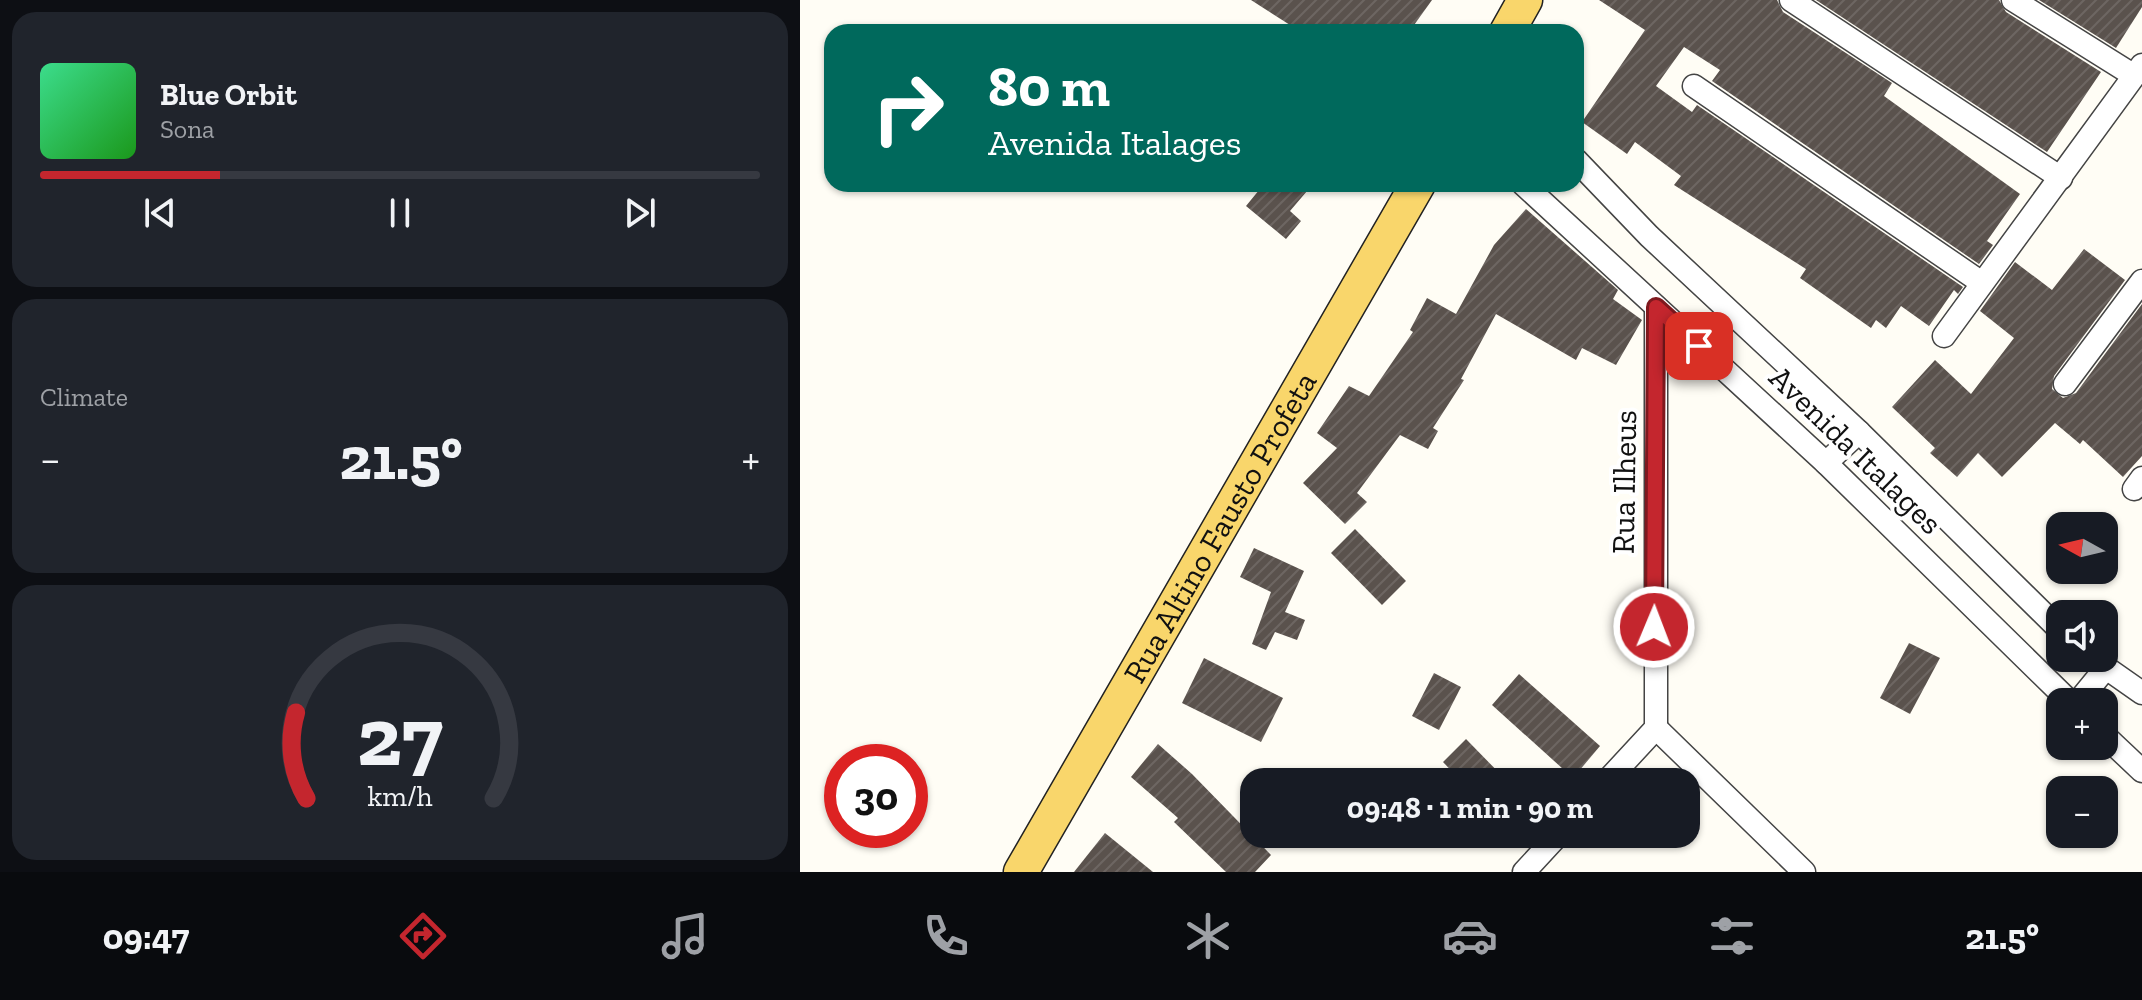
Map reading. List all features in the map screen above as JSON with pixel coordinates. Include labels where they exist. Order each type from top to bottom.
[{"type":"main road","points":[[1512,24],[1525,0]]},
{"type":"main road","name":"Rua Altino Fausto Profeta","points":[[1021,872],[1413,192]]},
{"type":"street","points":[[1791,0],[2061,178]]},
{"type":"street","points":[[1944,336],[2138,70],[2013,0]]},
{"type":"street","points":[[1694,86],[1982,283]]},
{"type":"street","name":"Avenida Italages","points":[[1584,168],[1649,236],[1859,432],[2046,616]]},
{"type":"street","name":"Avenida Italages","points":[[1532,192],[1826,463],[2056,688]]},
{"type":"street","points":[[2065,384],[2142,281]]},
{"type":"street","name":"Rua Ilheus","points":[[1656,307],[1656,728]]},
{"type":"street","points":[[1826,463],[1859,432]]},
{"type":"street","points":[[2111,672],[2142,693]]},
{"type":"street","points":[[1619,768],[1656,728],[1804,872]]},
{"type":"street","points":[[2118,748],[2142,771]]},
{"type":"street","points":[[1524,872],[1546,848]]},
{"type":"building","points":[[1251,0],[1432,0],[1415,24],[1288,24]]},
{"type":"building","points":[[1599,0],[1777,0],[1783,12],[1892,83],[1884,96],[2020,194],[1987,241],[1993,245],[1979,264],[1712,81],[1720,70],[1684,47],[1656,86],[1692,112],[1697,105],[1963,287],[1958,294],[1954,290],[1929,326],[1901,306],[1886,328],[1876,320],[1871,328],[1800,278],[1806,269],[1674,185],[1681,176],[1635,142],[1627,154],[1584,123],[1645,30]]},
{"type":"building","points":[[1816,0],[1999,0],[2006,12],[2101,72],[2047,152]]},
{"type":"building","points":[[2039,0],[2142,0],[2142,7],[2116,48]]},
{"type":"building","points":[[1257,192],[1306,192],[1290,211],[1301,221],[1286,239],[1246,206]]},
{"type":"building","points":[[1526,209],[1618,290],[1613,299],[1642,320],[1616,365],[1582,348],[1576,360],[1496,314],[1461,379],[1464,380],[1433,428],[1438,431],[1428,449],[1400,435],[1357,493],[1367,502],[1345,524],[1303,483],[1337,448],[1317,433],[1349,386],[1369,396],[1413,332],[1410,330],[1427,298],[1456,314],[1494,245]]},
{"type":"building","points":[[2084,249],[2125,280],[2054,376],[2052,389],[2063,398],[2076,393],[2142,304],[2142,456],[2123,477],[2083,440],[2080,444],[2055,423],[2002,477],[1978,453],[1957,477],[1930,453],[1935,448],[1892,407],[1935,360],[1971,394],[2014,338],[1980,311],[2015,262],[2052,290]]},
{"type":"building","points":[[1355,529],[1406,581],[1382,605],[1331,553]]},
{"type":"building","points":[[1254,548],[1304,571],[1285,612],[1305,620],[1297,640],[1275,632],[1266,650],[1252,644],[1271,592],[1240,577]]},
{"type":"building","points":[[1909,643],[1940,658],[1910,714],[1880,698]]},
{"type":"building","points":[[1204,658],[1283,698],[1261,742],[1182,703]]},
{"type":"building","points":[[1434,673],[1461,687],[1439,730],[1412,716]]},
{"type":"building","points":[[1519,674],[1600,746],[1581,768],[1562,768],[1492,705]]},
{"type":"building","points":[[1466,739],[1494,768],[1449,768],[1443,762]]},
{"type":"building","points":[[1158,744],[1240,823],[1240,848],[1264,848],[1271,855],[1255,872],[1226,872],[1174,822],[1178,818],[1131,777]]},
{"type":"building","points":[[1105,833],[1153,872],[1074,872]]},
{"type":"route","points":[[1654,627],[1656,307],[1699,346]]}]
